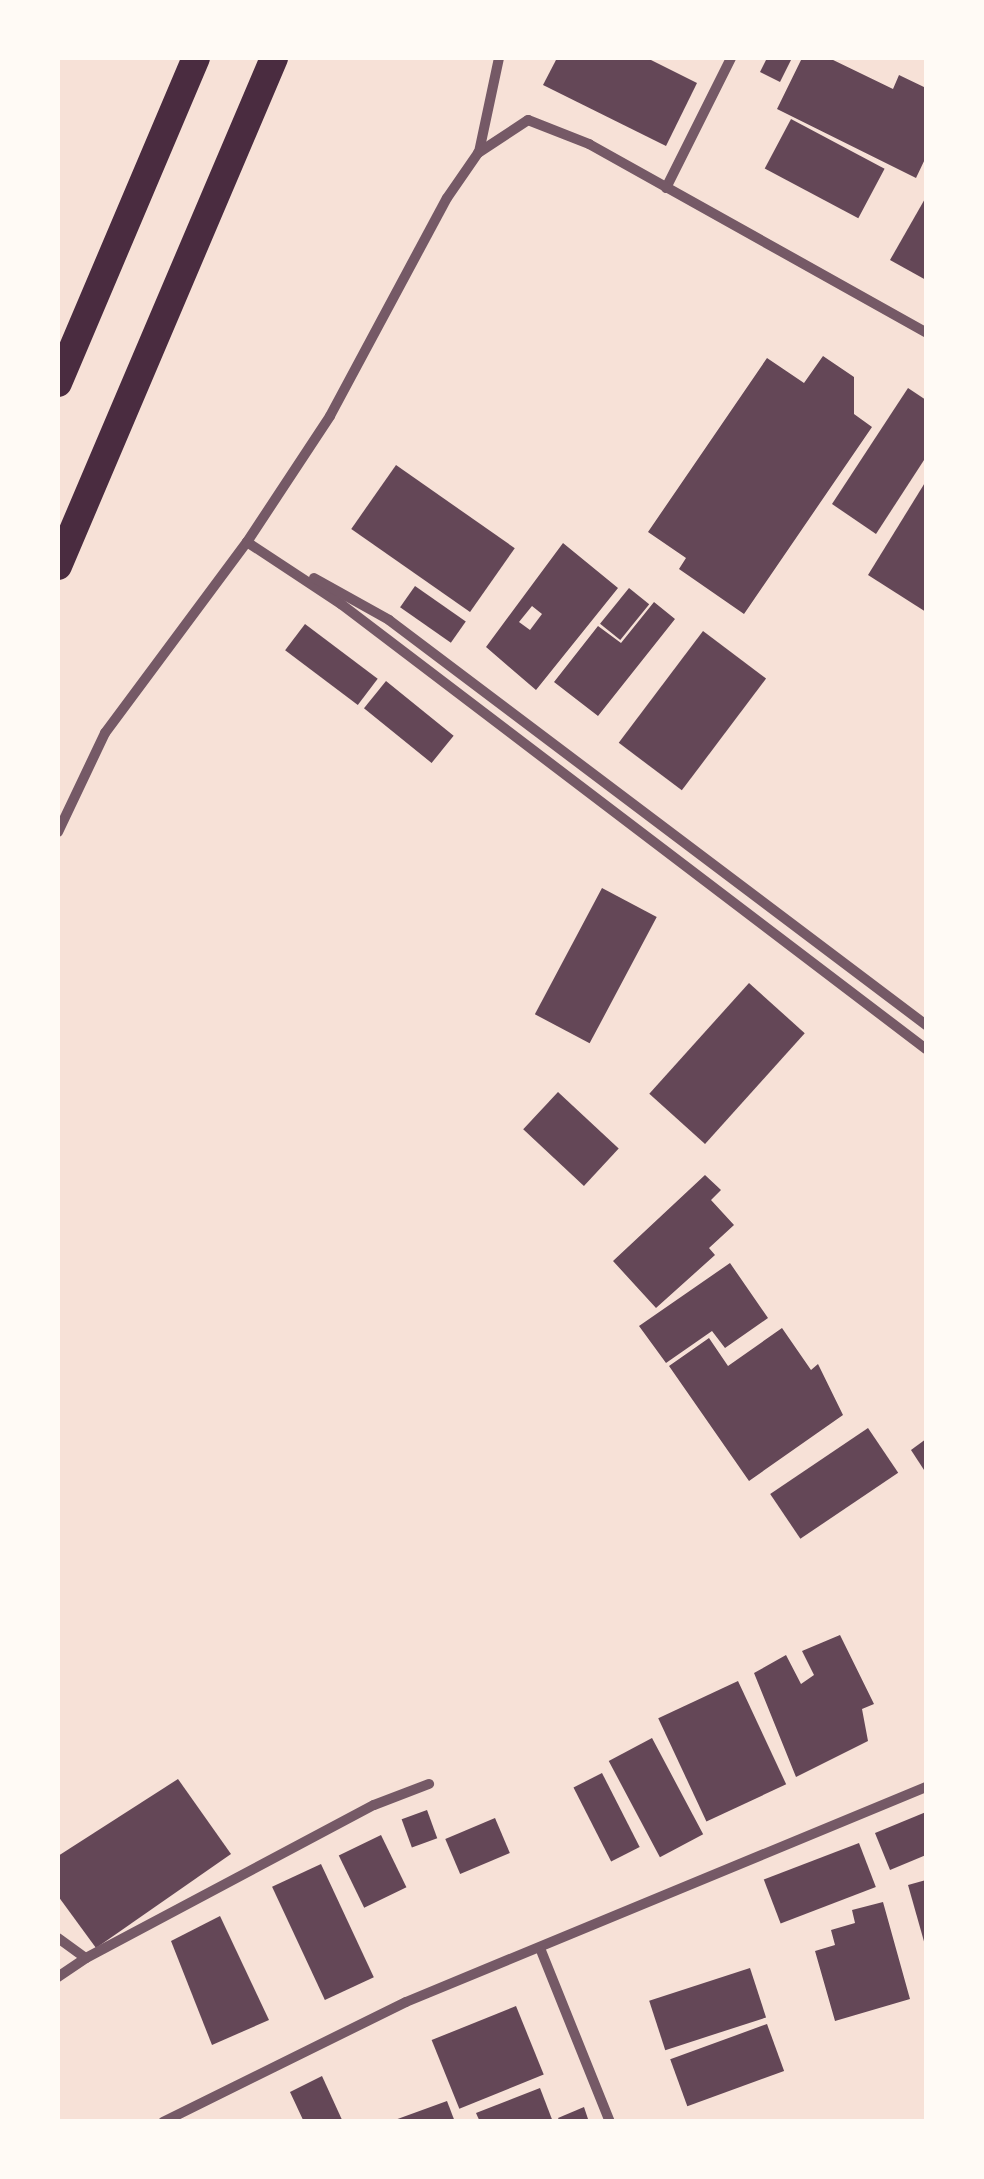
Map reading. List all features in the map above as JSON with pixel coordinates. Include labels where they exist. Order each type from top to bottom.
[{"type":"highway","points":[[58,383],[196,58]]},
{"type":"highway","points":[[58,566],[274,58]]},
{"type":"street","points":[[478,153],[499,58]]},
{"type":"street","points":[[666,188],[730,58]]},
{"type":"street","points":[[58,832],[104,733],[247,542],[330,416],[447,198],[478,153],[528,120],[589,144],[926,332]]},
{"type":"street","points":[[247,542],[389,620],[926,1025]]},
{"type":"street","points":[[247,542],[372,627],[926,1049]]},
{"type":"street","points":[[58,1977],[86,1958],[374,1805],[429,1784]]},
{"type":"street","points":[[163,2122],[406,2002],[926,1787]]},
{"type":"street","points":[[58,1938],[86,1958]]},
{"type":"street","points":[[540,1948],[610,2122]]},
{"type":"building","points":[[557,58],[647,58],[697,83],[666,146],[543,85]]},
{"type":"building","points":[[767,58],[792,58],[780,82],[760,72]]},
{"type":"building","points":[[802,58],[829,58],[893,89],[899,75],[926,88],[926,157],[916,178],[777,109]]},
{"type":"building","points":[[791,119],[885,169],[858,218],[765,168]]},
{"type":"building","points":[[926,197],[926,280],[890,260]]},
{"type":"building","points":[[823,356],[854,377],[854,414],[872,427],[744,614],[679,569],[686,558],[648,532],[767,358],[804,383]]},
{"type":"building","points":[[908,388],[926,400],[926,457],[876,534],[832,504]]},
{"type":"building","points":[[396,465],[515,548],[470,612],[351,529]]},
{"type":"building","points":[[926,481],[926,612],[868,575]]},
{"type":"building","points":[[563,543],[618,588],[536,690],[486,647]],"holes":[[[532,606],[542,614],[530,630],[519,622]]]},
{"type":"building","points":[[415,586],[466,622],[451,643],[400,607]]},
{"type":"building","points":[[629,588],[649,604],[620,640],[600,624]]},
{"type":"building","points":[[654,602],[675,619],[598,716],[554,682],[598,626],[621,643]]},
{"type":"building","points":[[305,624],[378,679],[358,705],[285,650]]},
{"type":"building","points":[[703,631],[766,679],[682,790],[619,743]]},
{"type":"building","points":[[386,681],[454,736],[432,763],[364,708]]},
{"type":"building","points":[[602,888],[657,917],[590,1043],[535,1014]]},
{"type":"building","points":[[749,983],[805,1033],[705,1144],[649,1094]]},
{"type":"building","points":[[558,1092],[619,1149],[584,1186],[523,1129]]},
{"type":"building","points":[[705,1175],[721,1190],[711,1200],[734,1225],[709,1248],[715,1255],[656,1308],[613,1261]]},
{"type":"building","points":[[730,1263],[768,1318],[725,1348],[712,1331],[666,1363],[639,1326]]},
{"type":"building","points":[[782,1328],[811,1370],[818,1364],[843,1415],[749,1481],[669,1366],[709,1338],[728,1366]]},
{"type":"building","points":[[868,1428],[898,1473],[800,1539],[770,1494]]},
{"type":"building","points":[[926,1439],[926,1473],[911,1450]]},
{"type":"building","points":[[840,1635],[874,1704],[862,1709],[868,1741],[796,1777],[754,1673],[786,1655],[801,1684],[814,1675],[802,1651]]},
{"type":"building","points":[[738,1681],[786,1784],[706,1822],[658,1718]]},
{"type":"building","points":[[652,1738],[703,1834],[660,1857],[609,1761]]},
{"type":"building","points":[[602,1773],[640,1847],[611,1861],[573,1788]]},
{"type":"building","points":[[178,1779],[231,1854],[96,1948],[58,1896],[58,1856]]},
{"type":"building","points":[[427,1810],[437,1838],[412,1847],[402,1819]]},
{"type":"building","points":[[926,1812],[926,1855],[890,1870],[875,1833]]},
{"type":"building","points":[[495,1818],[510,1853],[460,1874],[445,1839]]},
{"type":"building","points":[[381,1835],[406,1887],[364,1908],[339,1856]]},
{"type":"building","points":[[859,1843],[876,1887],[781,1923],[764,1880]]},
{"type":"building","points":[[321,1864],[374,1977],[325,2000],[272,1887]]},
{"type":"building","points":[[926,1880],[926,1945],[925,1945],[908,1885]]},
{"type":"building","points":[[883,1902],[910,1999],[835,2021],[815,1951],[835,1945],[831,1930],[855,1923],[852,1910]]},
{"type":"building","points":[[220,1916],[269,2020],[212,2045],[171,1941]]},
{"type":"building","points":[[750,1968],[766,2017],[665,2050],[649,2001]]},
{"type":"building","points":[[516,2006],[544,2075],[459,2109],[432,2040]]},
{"type":"building","points":[[767,2024],[784,2071],[687,2106],[670,2059]]},
{"type":"building","points":[[322,2076],[343,2122],[304,2122],[290,2092]]},
{"type":"building","points":[[540,2088],[553,2122],[480,2122],[476,2113]]},
{"type":"building","points":[[447,2101],[455,2122],[392,2122],[392,2121]]},
{"type":"building","points":[[584,2107],[589,2122],[560,2122],[558,2118]]}]
